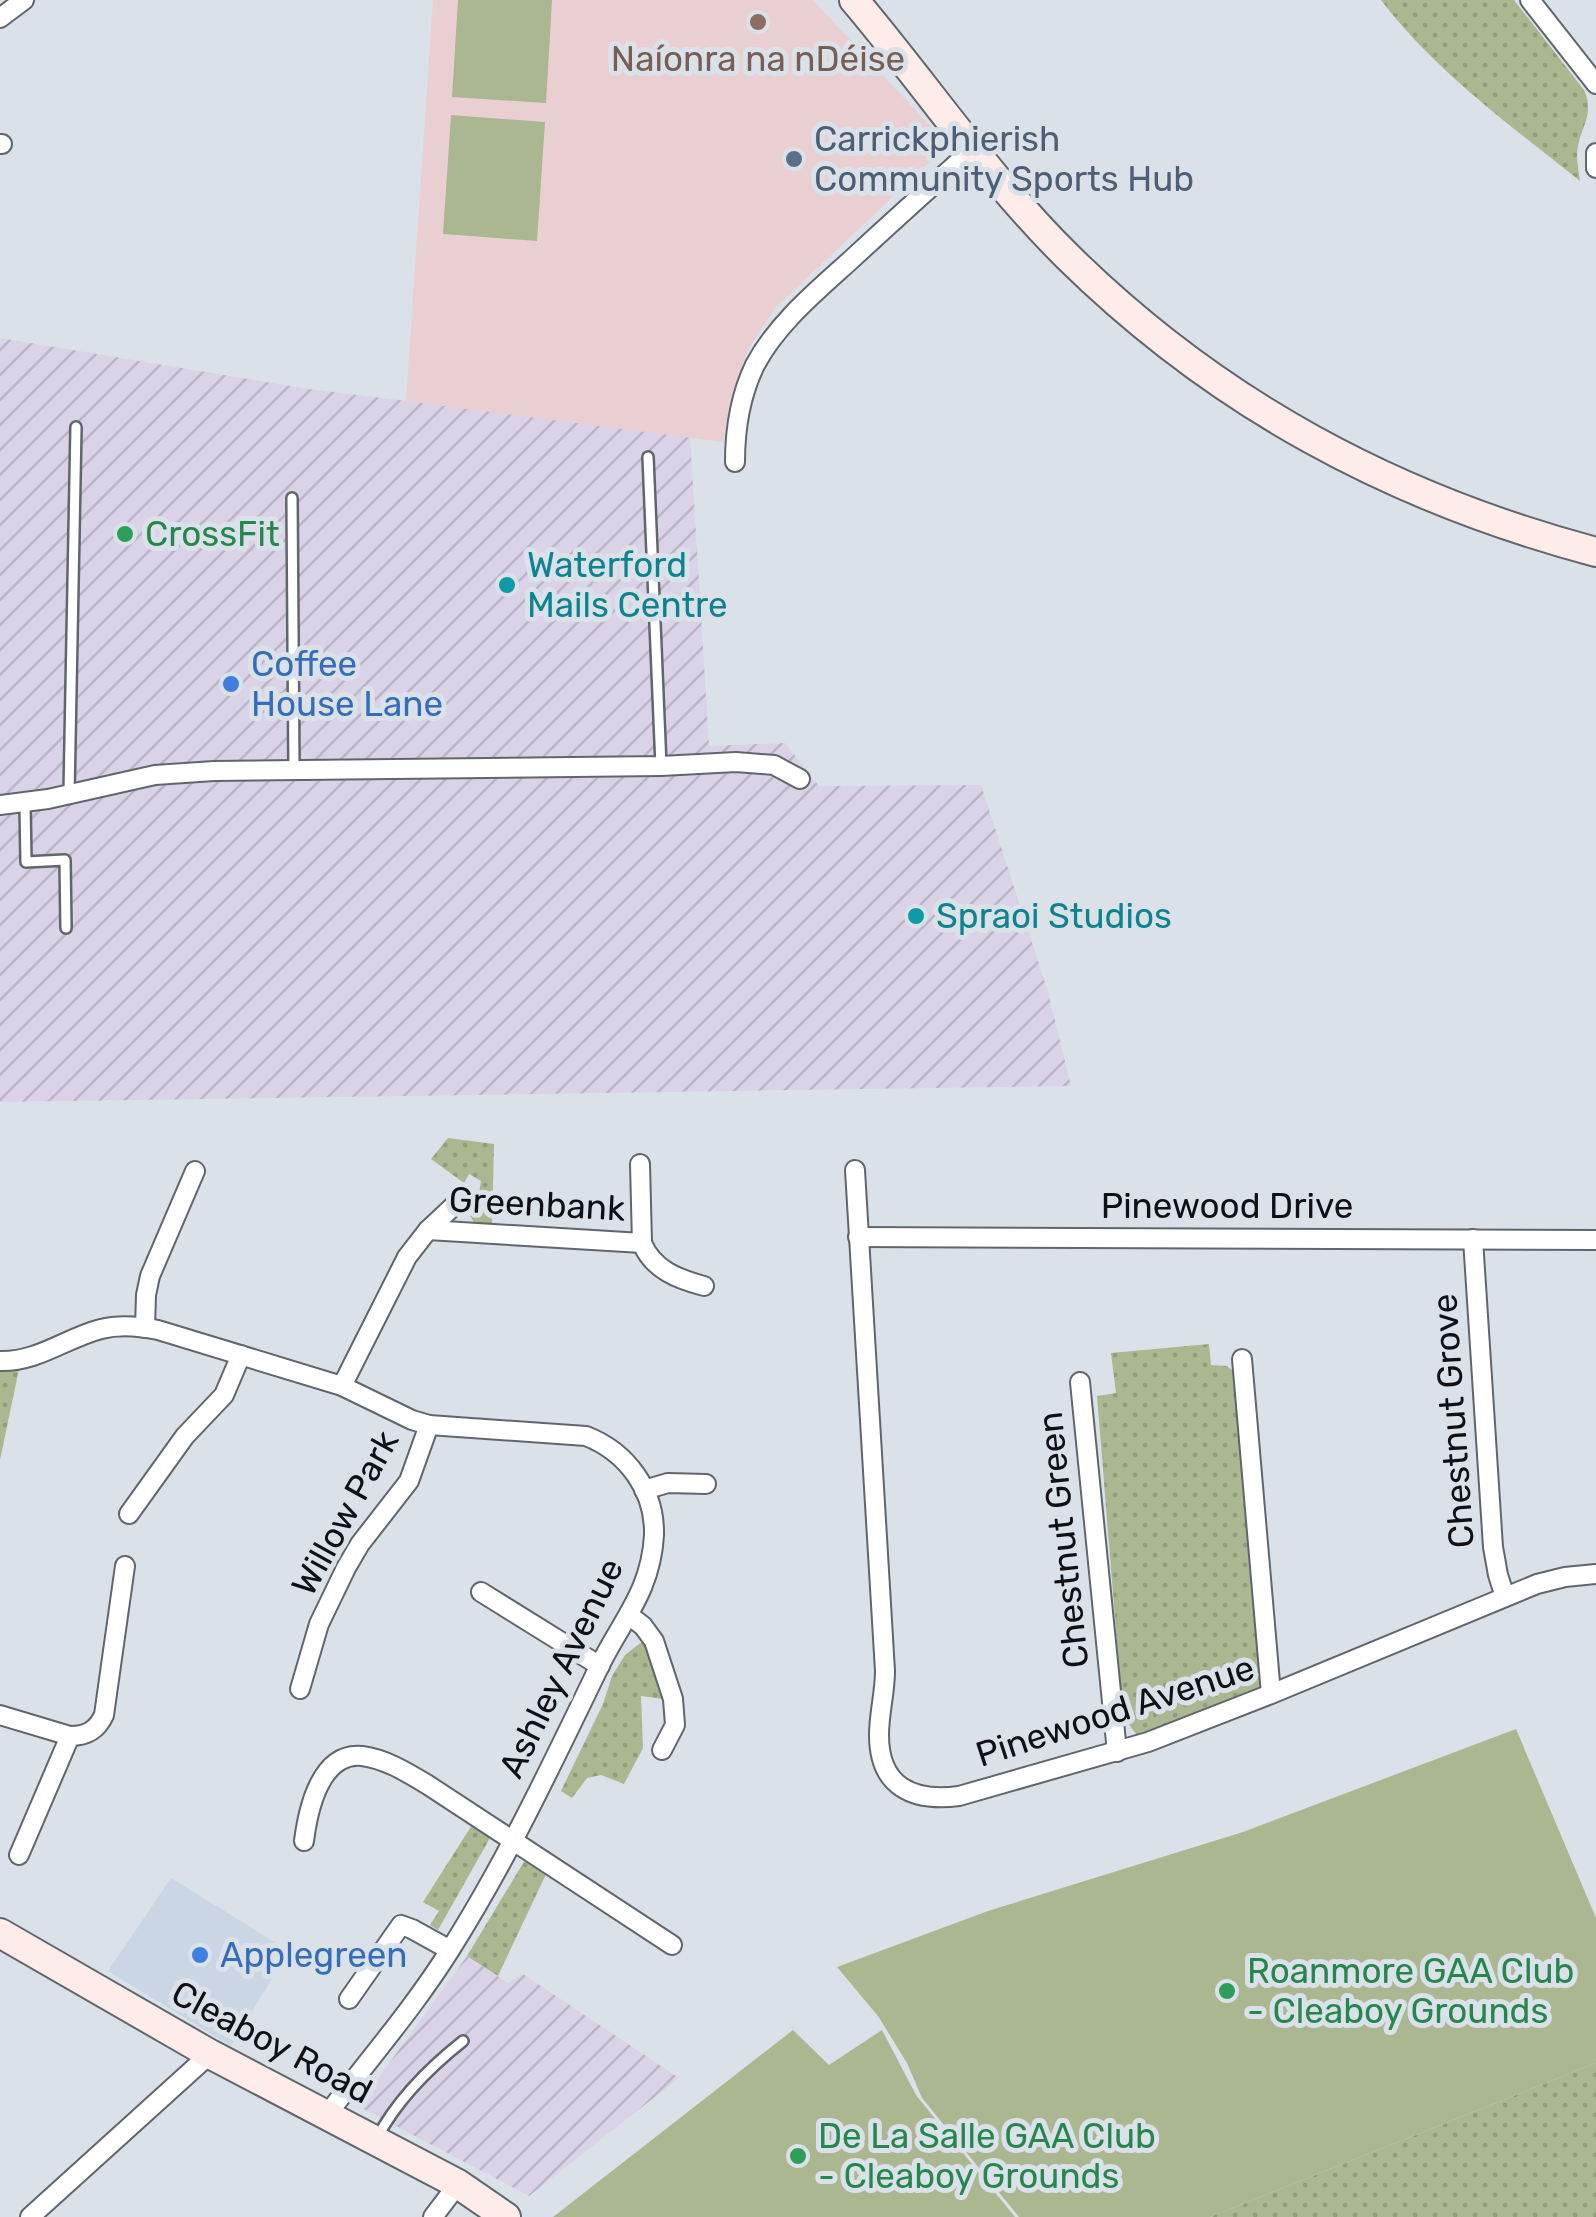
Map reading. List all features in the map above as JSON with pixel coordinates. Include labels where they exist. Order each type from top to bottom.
[{"type":"street","points":[[0,18],[24,0]]},
{"type":"street","points":[[854,0],[1007,192],[1055,243],[1107,293],[1226,388],[1328,450],[1434,498],[1489,520],[1596,552]]},
{"type":"street","points":[[1530,0],[1594,78]]},
{"type":"street","points":[[735,462],[742,397],[771,340],[810,297],[972,149]]},
{"type":"street","points":[[1596,153],[1596,168]]},
{"type":"street","points":[[0,805],[154,775],[294,770],[764,763],[784,768],[800,779]]},
{"type":"street","name":"Greenbank","points":[[640,1164],[642,1243],[648,1255],[667,1272],[704,1286]]},
{"type":"street","name":"Pinewood Avenue","points":[[854,1170],[885,1671],[879,1730],[885,1767],[897,1784],[912,1794],[942,1798],[976,1792],[1117,1752],[1271,1694],[1505,1596],[1552,1580],[1596,1574]]},
{"type":"street","points":[[145,1328],[150,1276],[195,1171]]},
{"type":"street","name":"Greenbank","points":[[342,1386],[401,1267],[428,1230],[461,1200]]},
{"type":"street","name":"Greenbank","points":[[428,1230],[642,1243]]},
{"type":"street","name":"Pinewood Drive","points":[[858,1237],[1596,1240]]},
{"type":"street","name":"Chestnut Grove","points":[[1473,1239],[1493,1547],[1505,1596]]},
{"type":"street","name":"Ashley Avenue","points":[[0,1361],[32,1358],[98,1330],[120,1326],[145,1328],[342,1386],[429,1425],[586,1436],[623,1457],[644,1490],[654,1522],[653,1546],[630,1616],[450,1950],[327,2115]]},
{"type":"street","points":[[129,1514],[185,1436],[224,1395],[242,1355]]},
{"type":"street","points":[[1242,1359],[1271,1694]]},
{"type":"street","name":"Chestnut Green","points":[[1080,1382],[1117,1752]]},
{"type":"street","name":"Willow Park","points":[[300,1689],[319,1624],[340,1580],[360,1544],[409,1480],[429,1425]]},
{"type":"street","points":[[644,1490],[668,1483],[706,1484]]},
{"type":"street","points":[[0,1715],[70,1736],[82,1736],[93,1730],[104,1715],[125,1566]]},
{"type":"street","points":[[481,1592],[600,1666]]},
{"type":"street","points":[[630,1616],[644,1626],[654,1641],[673,1699],[675,1725],[662,1750]]},
{"type":"street","points":[[19,1855],[70,1736]]},
{"type":"street","points":[[304,1840],[308,1810],[320,1784],[339,1760],[356,1756],[376,1759],[394,1766],[512,1839],[672,1944]]},
{"type":"street","points":[[349,1999],[401,1926],[408,1926],[450,1950]]},
{"type":"street","name":"Cleaboy Road","points":[[0,1934],[210,2054],[458,2184],[506,2217]]},
{"type":"street","points":[[30,2217],[210,2054]]},
{"type":"street","points":[[432,2217],[458,2184]]},
{"type":"lane","points":[[68,794],[76,427]]},
{"type":"lane","points":[[648,456],[661,766]]},
{"type":"lane","points":[[292,498],[294,770]]},
{"type":"lane","points":[[25,802],[26,862],[65,860],[66,928]]},
{"type":"lane","points":[[375,2140],[390,2113],[438,2060],[463,2041]]},
{"type":"shaded area","points":[[433,0],[813,0],[948,145],[775,308],[748,350],[723,442],[406,401]]},
{"type":"shaded area","points":[[0,338],[309,389],[690,436],[709,746],[785,743],[819,786],[981,785],[1048,992],[1071,1086],[0,1102]]},
{"type":"shaded area","points":[[171,1878],[289,1951],[231,2046],[108,1971]]},
{"type":"shaded area","points":[[467,1956],[508,1983],[523,1974],[679,2078],[529,2196],[358,2106]]},
{"type":"green space","points":[[458,0],[552,0],[546,103],[452,97]]},
{"type":"green space","points":[[1381,0],[1514,0],[1584,90],[1588,108],[1577,155],[1580,181],[1450,74]]},
{"type":"green space","points":[[451,115],[545,122],[537,241],[443,234]]},
{"type":"green space","points":[[448,1138],[494,1144],[492,1227],[475,1224],[470,1216],[476,1210],[481,1181],[469,1174],[464,1183],[431,1159]]},
{"type":"green space","points":[[1209,1344],[1211,1365],[1227,1366],[1238,1375],[1260,1687],[1137,1735],[1123,1717],[1097,1396],[1116,1393],[1111,1353]]},
{"type":"green space","points":[[19,1369],[0,1460],[0,1370]]},
{"type":"green space","points":[[643,1641],[662,1699],[641,1696],[643,1748],[624,1784],[601,1775],[587,1778],[572,1798],[561,1791],[603,1704],[612,1676],[625,1655]]},
{"type":"green space","name":"Roanmore GAA Club - Cleaboy Grounds","points":[[1516,1729],[1596,1918],[1596,2063],[1210,2217],[1019,2217],[922,2098],[907,2063],[878,2016],[837,1967],[988,1911],[1243,1832]]},
{"type":"green space","points":[[472,1825],[490,1838],[438,1930],[430,1925],[439,1911],[423,1902]]},
{"type":"green space","points":[[525,1860],[547,1872],[498,1976],[467,1956]]},
{"type":"green space","name":"De La Salle GAA Club - Cleaboy Grounds","points":[[793,2030],[829,2065],[882,2030],[916,2095],[1015,2217],[553,2217]]},
{"type":"green space","points":[[1596,2063],[1596,2217],[1210,2217]]},
{"type":"place","name":"Naíonra na nDéise","points":[[758,22]]},
{"type":"place","name":"Carrickphierish Community Sports Hub","points":[[794,159]]},
{"type":"place","name":"CrossFit","points":[[125,534]]},
{"type":"place","name":"Waterford Mails Centre","points":[[507,585]]},
{"type":"place","name":"Coffee House Lane","points":[[231,684]]},
{"type":"place","name":"Spraoi Studios","points":[[916,916]]},
{"type":"place","name":"Applegreen","points":[[200,1955]]},
{"type":"place","name":"Roanmore GAA Club - Cleaboy Grounds","points":[[1227,1991]]},
{"type":"place","name":"De La Salle GAA Club - Cleaboy Grounds","points":[[798,2156]]}]
